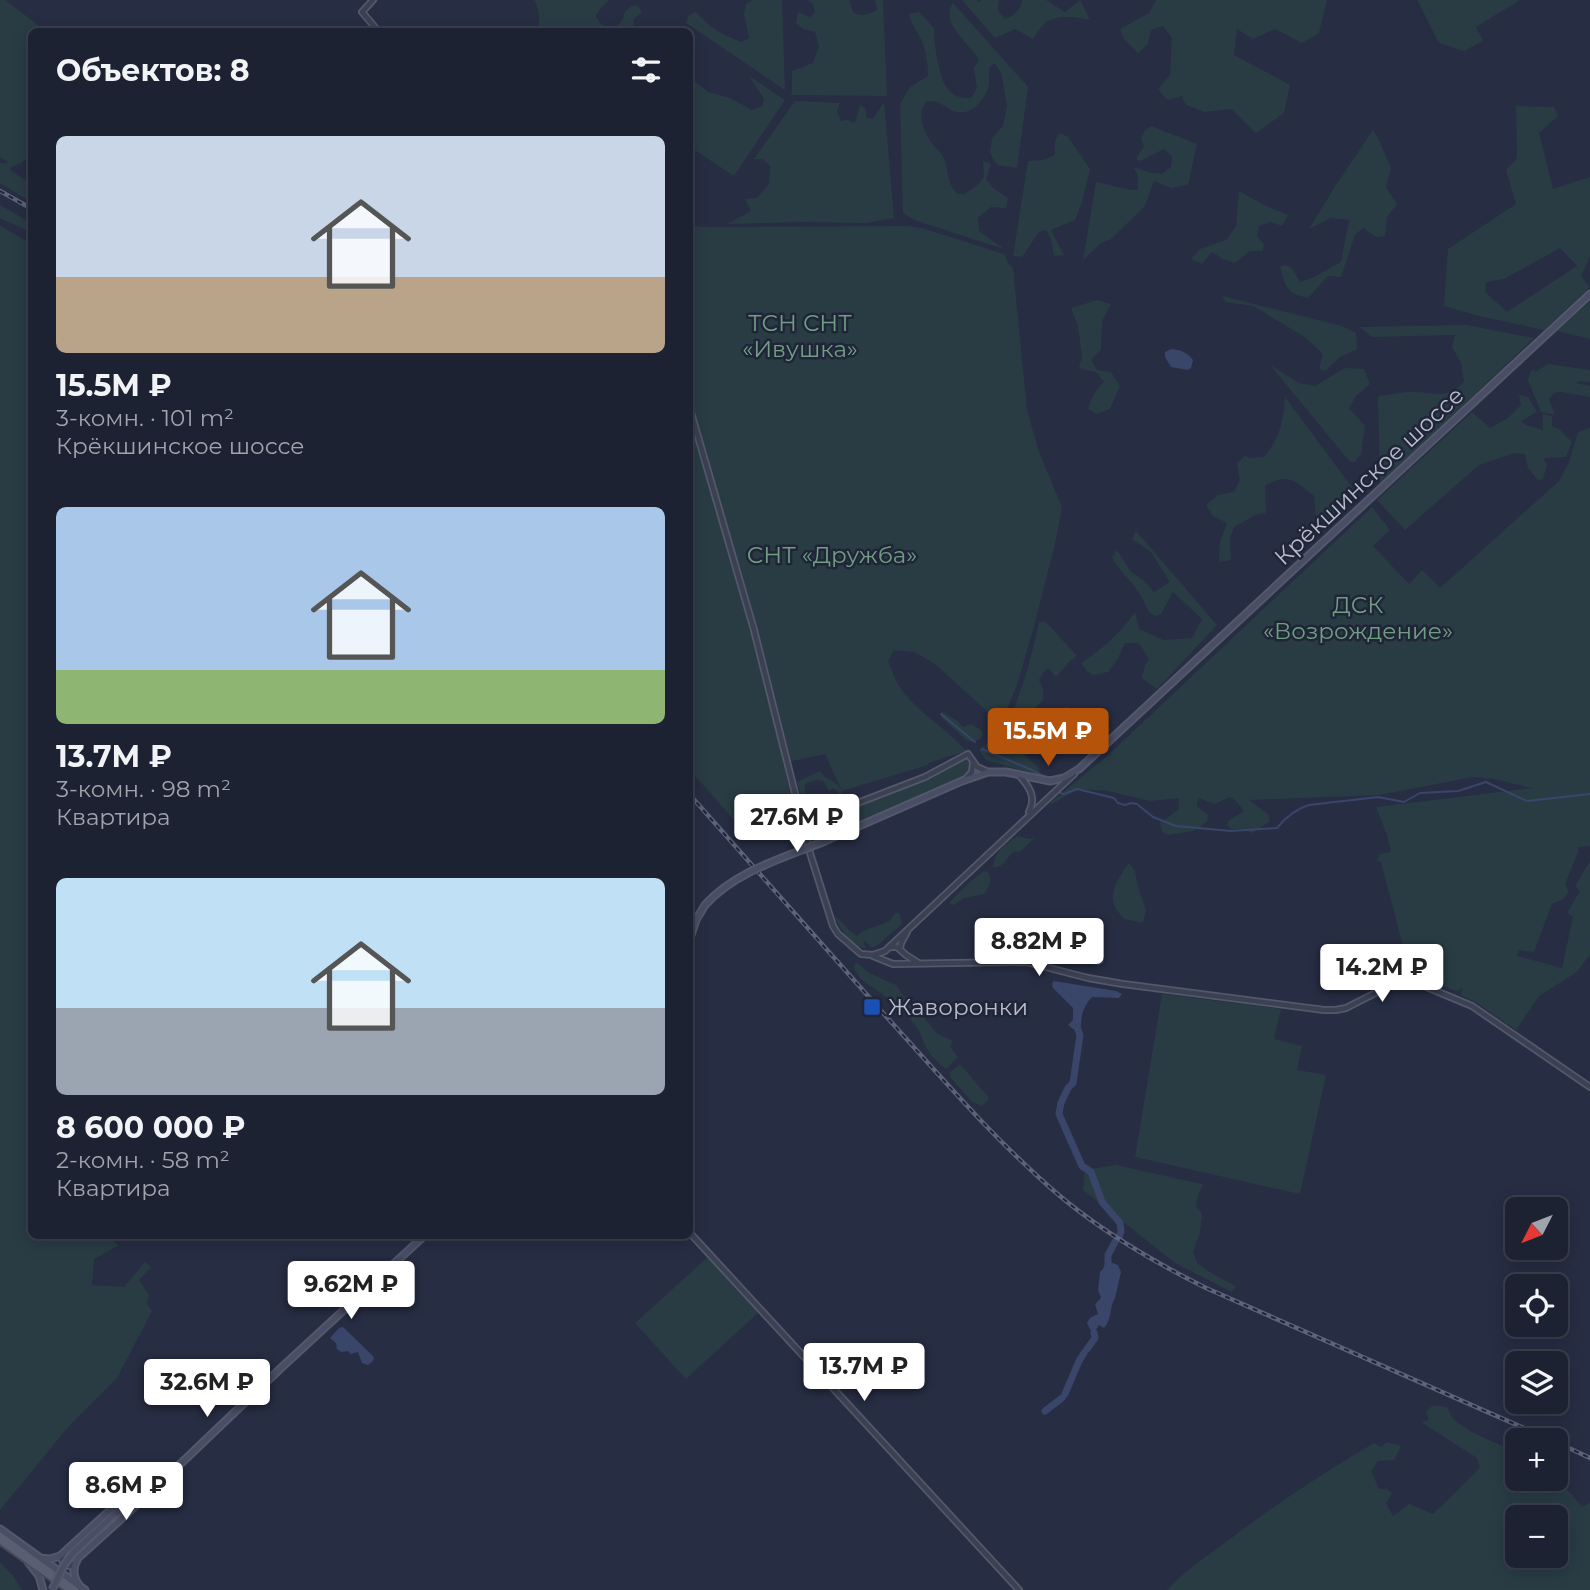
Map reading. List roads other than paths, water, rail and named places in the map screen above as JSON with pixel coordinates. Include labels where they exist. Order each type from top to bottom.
[{"type":"main road","name":"Крёкшинское шоссе","points":[[1079,769],[1590,295]]},
{"type":"main road","points":[[693,929],[697,916],[705,905],[721,888],[736,878],[964,780],[988,772],[1002,771],[1050,781],[1064,778],[1079,769]]},
{"type":"main road","points":[[80,1589],[74,1576],[78,1558],[421,1239]]},
{"type":"main road","points":[[52,1590],[60,1571],[73,1553],[117,1512],[173,1469]]},
{"type":"main road","points":[[39,1558],[53,1559],[64,1553],[119,1502],[164,1476]]},
{"type":"main road","points":[[0,1529],[80,1589]]},
{"type":"main road","points":[[0,1535],[80,1589]]},
{"type":"main road","points":[[0,1541],[69,1590]]},
{"type":"main road","points":[[23,1558],[39,1576],[43,1590]]},
{"type":"street","points":[[373,0],[362,12],[376,28]]},
{"type":"street","points":[[693,419],[754,630],[818,880],[833,926],[857,951],[895,964],[1020,962],[1156,989],[1333,1010],[1346,1008],[1397,982],[1412,981],[1472,1006],[1590,1087]]},
{"type":"street","points":[[803,824],[925,777],[968,754],[973,762],[988,772]]},
{"type":"street","points":[[964,780],[972,772],[973,762]]},
{"type":"street","points":[[887,961],[887,949],[1079,769]]},
{"type":"street","points":[[1017,774],[1033,796],[1032,807],[1026,818]]},
{"type":"street","points":[[895,964],[902,959],[904,938],[911,926]]},
{"type":"street","points":[[869,955],[894,946],[922,963]]},
{"type":"street","points":[[693,1236],[1019,1590]]},
{"type":"street","points":[[64,1553],[61,1558],[64,1565],[75,1563]]},
{"type":"water","points":[[1171,349],[1188,355],[1193,360],[1191,368],[1188,370],[1171,367],[1165,352]]},
{"type":"water","points":[[1056,951],[1104,959],[1100,965],[1053,961],[1049,956]]},
{"type":"water","points":[[1054,981],[1122,994],[1119,998],[1092,997],[1083,1010],[1081,1026],[1073,1029],[1068,1025],[1073,1020],[1073,1008],[1053,988]]},
{"type":"water","points":[[1105,1263],[1118,1265],[1121,1272],[1115,1298],[1107,1325],[1104,1328],[1099,1325],[1092,1333],[1087,1323],[1098,1314],[1095,1304],[1101,1298],[1098,1290],[1100,1272]]},
{"type":"water","points":[[343,1327],[374,1357],[368,1365],[362,1363],[358,1352],[351,1354],[337,1349],[336,1343],[330,1338]]},
{"type":"waterway","points":[[941,714],[975,742]]},
{"type":"waterway","points":[[982,749],[1045,777]]},
{"type":"waterway","points":[[1060,793],[1077,789],[1114,798],[1125,805],[1137,804],[1153,817],[1176,826],[1231,831],[1277,828],[1291,814],[1309,805],[1378,797],[1404,802],[1420,793],[1458,791],[1486,782],[1527,801],[1590,794]]},
{"type":"waterway","points":[[1077,1027],[1080,1035],[1073,1083],[1061,1103],[1059,1114],[1082,1166],[1091,1172],[1102,1202],[1120,1223],[1119,1237]]},
{"type":"waterway","points":[[1108,1263],[1108,1255],[1115,1242]]},
{"type":"waterway","points":[[1087,1349],[1095,1338],[1094,1333]]},
{"type":"waterway","points":[[1065,1394],[1084,1353]]},
{"type":"waterway","points":[[1045,1411],[1062,1398]]},
{"type":"railway","points":[[0,191],[28,207]]},
{"type":"railway","points":[[693,798],[966,1105],[1031,1170],[1089,1219],[1146,1256],[1206,1288],[1524,1428]]},
{"type":"railway","points":[[1568,1448],[1590,1458]]},
{"type":"place","name":"Жаворонки","points":[[872,1007]]},
{"type":"park label","name":"ТСН СНТ «Ивушка»","points":[[800,336]]},
{"type":"park label","name":"СНТ «Дружба»","points":[[832,555]]},
{"type":"park label","name":"ДСК «Возрождение»","points":[[1358,618]]}]
